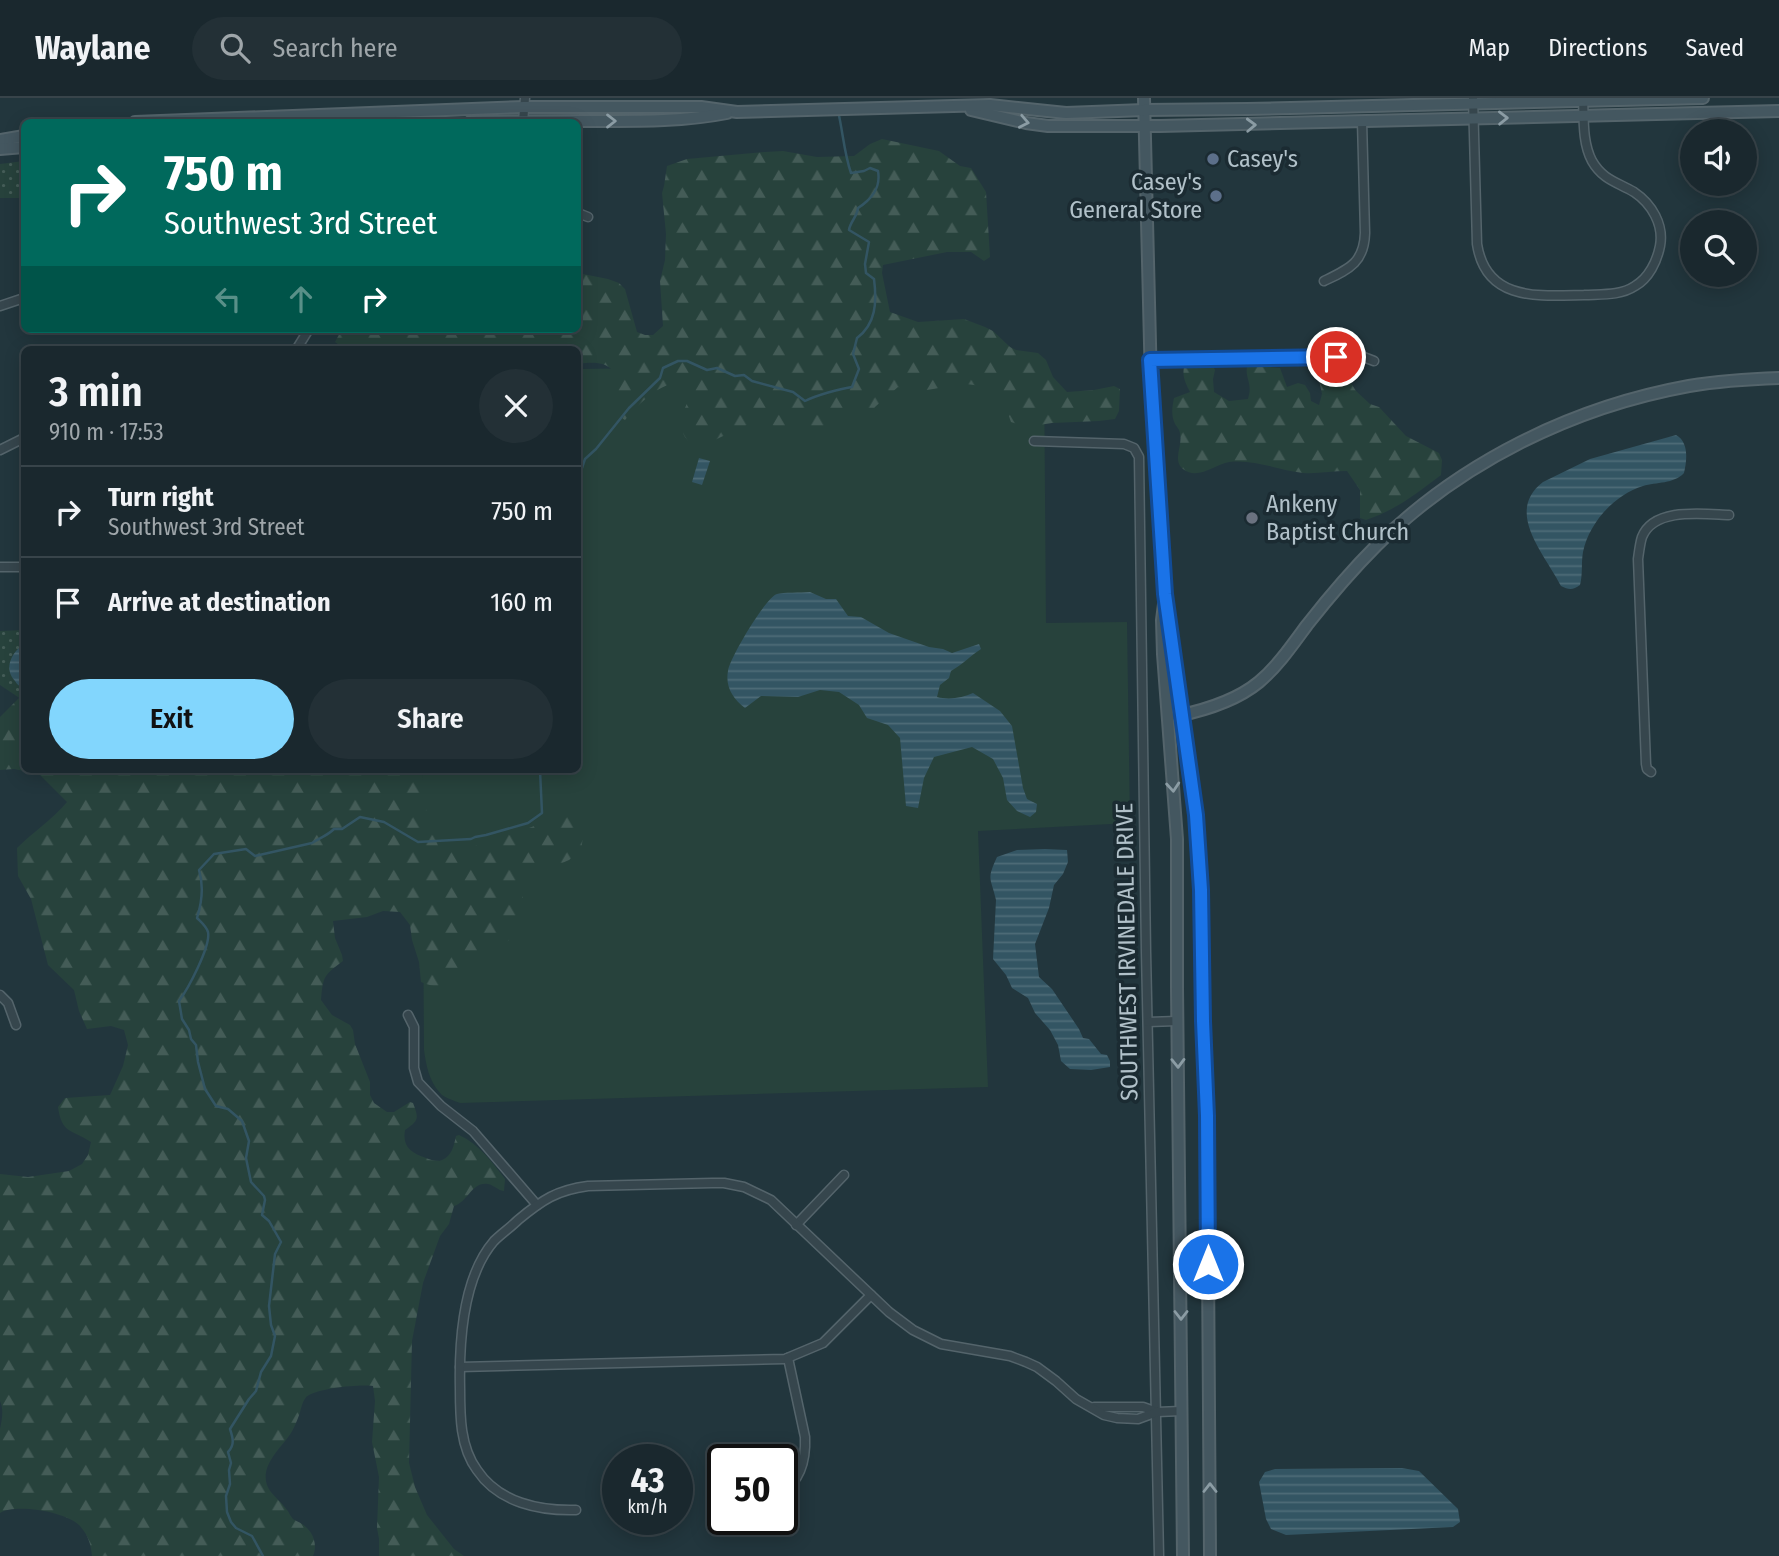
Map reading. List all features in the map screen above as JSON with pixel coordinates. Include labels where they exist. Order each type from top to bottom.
[{"type":"main road","points":[[252,119],[701,107],[737,112],[1005,106],[1066,113],[1144,104],[1703,98]]},
{"type":"main road","name":"SOUTHWEST IRVINEDALE DRIVE","points":[[1144,104],[1150,360],[1165,594],[1196,815],[1201,890],[1207,1116],[1210,1556]]},
{"type":"main road","points":[[958,106],[1048,126],[1779,111]]},
{"type":"main road","points":[[486,119],[524,112]]},
{"type":"main road","points":[[0,140],[21,136]]},
{"type":"main road","points":[[0,149],[21,147]]},
{"type":"main road","points":[[1168,719],[1215,706],[1258,683],[1275,666],[1334,591],[1399,524],[1448,486],[1509,448],[1600,410],[1662,392],[1721,382],[1779,378]]},
{"type":"main road","name":"SOUTHWEST IRVINEDALE DRIVE","points":[[1165,594],[1162,620],[1177,839],[1183,1556]]},
{"type":"street","points":[[1695,98],[1696,114]]},
{"type":"street","points":[[1474,101],[1479,255],[1486,269],[1508,290],[1523,295],[1621,293],[1636,286],[1656,262],[1661,233],[1657,217],[1646,202],[1633,191],[1613,182],[1594,164],[1587,148],[1583,99]]},
{"type":"street","points":[[1324,281],[1356,263],[1363,250],[1365,233],[1362,121]]},
{"type":"street","points":[[581,214],[588,217]]},
{"type":"street","points":[[0,306],[21,299]]},
{"type":"street","points":[[1150,360],[1361,356],[1374,361]]},
{"type":"street","points":[[0,450],[21,440]]},
{"type":"street","name":"SOUTHWEST IRVINEDALE DRIVE","points":[[1034,442],[1124,444],[1134,448],[1139,457],[1159,1556]]},
{"type":"street","points":[[1651,772],[1646,764],[1638,559],[1642,536],[1651,524],[1669,515],[1729,515]]},
{"type":"street","points":[[0,567],[21,567]]},
{"type":"street","points":[[0,995],[8,1003],[16,1025]]},
{"type":"street","points":[[408,1015],[414,1027],[414,1068],[418,1082],[473,1131],[537,1205]]},
{"type":"street","points":[[1148,1022],[1177,1021]]},
{"type":"street","points":[[796,1224],[844,1175]]},
{"type":"street","points":[[576,1510],[539,1508],[519,1502],[489,1484],[477,1472],[469,1456],[461,1425],[460,1343],[472,1284],[494,1241],[537,1205],[562,1191],[588,1186],[724,1184],[744,1187],[771,1200],[901,1322],[927,1338],[941,1344],[1010,1356],[1026,1362],[1056,1381],[1076,1399],[1091,1406],[1143,1407],[1157,1412],[1181,1411]]},
{"type":"street","points":[[460,1367],[788,1358],[823,1343],[871,1295]]},
{"type":"street","points":[[788,1358],[805,1437],[806,1449],[798,1476]]},
{"type":"green space","points":[[882,139],[939,151],[960,166],[971,168],[986,192],[990,257],[984,261],[971,252],[947,252],[883,265],[882,273],[890,312],[918,322],[964,319],[985,327],[1016,350],[1038,353],[1046,360],[1053,377],[1067,392],[1114,386],[1120,389],[1119,411],[1115,419],[1026,427],[1011,422],[1005,405],[990,388],[966,384],[914,391],[898,387],[867,416],[852,413],[841,422],[812,431],[784,431],[772,425],[747,425],[713,441],[710,447],[694,446],[685,437],[682,420],[694,392],[686,385],[667,385],[648,397],[625,420],[614,413],[617,381],[614,374],[602,364],[581,364],[581,346],[341,346],[335,342],[340,333],[581,333],[581,274],[619,283],[625,289],[637,332],[653,335],[663,326],[660,281],[665,260],[666,234],[662,193],[667,166],[687,159],[783,151],[817,157],[854,156]]},
{"type":"green space","points":[[21,161],[21,198],[0,198],[0,164]]},
{"type":"green space","points":[[1044,362],[1046,623],[1127,622],[1130,823],[978,831],[988,1087],[460,1103],[446,1098],[436,1088],[427,1067],[424,1050],[422,773],[581,773],[581,369]]},
{"type":"green space","points":[[1352,365],[1349,380],[1356,391],[1370,404],[1379,407],[1406,436],[1439,453],[1442,460],[1441,475],[1396,506],[1366,520],[1360,518],[1360,490],[1347,471],[1303,473],[1238,461],[1195,473],[1183,469],[1180,465],[1178,457],[1181,438],[1172,411],[1174,398],[1190,392],[1184,377],[1184,367],[1213,366],[1214,392],[1229,401],[1248,399],[1250,389],[1247,367],[1280,368],[1287,387],[1298,383],[1305,385],[1311,401],[1319,405],[1322,394],[1319,380],[1308,368]]},
{"type":"green space","points":[[21,630],[21,699],[0,685],[0,631]]},
{"type":"green space","points":[[21,699],[21,770],[0,770],[0,717]]},
{"type":"green space","points":[[34,773],[424,773],[425,808],[435,822],[438,846],[458,849],[477,846],[562,816],[576,818],[584,831],[581,850],[569,860],[539,873],[523,888],[523,910],[519,927],[509,941],[488,950],[469,976],[452,985],[432,986],[421,982],[410,925],[400,912],[383,911],[367,917],[333,921],[335,938],[343,961],[326,977],[321,1000],[332,1015],[350,1025],[353,1030],[374,1103],[387,1112],[394,1112],[410,1102],[413,1103],[416,1119],[405,1130],[404,1136],[406,1145],[416,1154],[432,1160],[442,1160],[450,1153],[456,1136],[459,1135],[479,1148],[505,1179],[504,1191],[483,1184],[454,1206],[423,1283],[412,1341],[409,1463],[415,1487],[427,1515],[454,1549],[464,1556],[379,1556],[379,1477],[372,1442],[375,1401],[373,1386],[331,1389],[307,1397],[292,1431],[269,1463],[267,1485],[293,1519],[312,1534],[315,1542],[313,1556],[92,1556],[89,1540],[83,1529],[74,1521],[41,1510],[17,1509],[0,1513],[0,1174],[28,1177],[69,1171],[82,1164],[88,1155],[91,1142],[65,1127],[58,1107],[65,1098],[110,1095],[123,1066],[128,1045],[124,1030],[111,1026],[87,1029],[74,990],[48,965],[31,899],[18,876],[17,848],[67,802],[39,774]]},
{"type":"water","points":[[1676,435],[1685,447],[1684,473],[1670,481],[1632,490],[1613,503],[1597,521],[1586,541],[1580,585],[1571,589],[1561,586],[1531,533],[1527,506],[1532,494],[1543,482],[1590,459]]},
{"type":"water","points":[[699,458],[710,461],[702,485],[692,482]]},
{"type":"water","points":[[810,592],[826,599],[836,599],[848,616],[861,617],[889,633],[929,647],[952,653],[979,644],[981,649],[951,671],[949,678],[940,685],[937,697],[955,698],[973,693],[1000,711],[1012,726],[1023,788],[1027,799],[1037,804],[1036,812],[1030,817],[1017,811],[1007,800],[1003,778],[993,759],[972,747],[934,757],[924,778],[918,808],[906,806],[900,738],[888,725],[867,718],[859,705],[839,692],[820,690],[798,697],[761,696],[745,708],[731,692],[727,677],[730,664],[749,629],[777,594]]},
{"type":"water","points":[[21,647],[21,687],[11,676],[9,666]]},
{"type":"water","points":[[1017,850],[1067,850],[1068,862],[1054,885],[1049,908],[1035,944],[1039,977],[1052,989],[1083,1038],[1089,1039],[1101,1054],[1107,1055],[1110,1067],[1070,1069],[1061,1061],[1058,1045],[1050,1030],[1035,1013],[1028,998],[1012,988],[1006,975],[993,959],[996,900],[991,875],[997,857]]},
{"type":"water","points":[[1402,1468],[1419,1471],[1458,1509],[1460,1522],[1453,1527],[1286,1535],[1271,1529],[1266,1519],[1259,1482],[1265,1472],[1275,1469]]},
{"type":"waterway","points":[[581,471],[585,459],[629,408],[660,378],[663,368],[678,361],[687,361],[707,370],[717,368],[735,376],[744,375],[752,381],[793,392],[805,401],[852,387],[859,369],[853,354],[857,338],[872,319],[875,296],[874,279],[866,273],[869,242],[849,230],[858,208],[874,192],[879,177],[878,171],[870,168],[851,173],[838,111]]},
{"type":"waterway","points":[[263,1556],[252,1536],[236,1528],[227,1512],[226,1496],[230,1484],[231,1463],[228,1452],[233,1441],[230,1429],[256,1391],[261,1372],[271,1356],[275,1336],[269,1306],[275,1254],[281,1242],[269,1221],[262,1215],[264,1196],[251,1182],[246,1158],[249,1141],[242,1121],[228,1109],[216,1106],[205,1089],[196,1045],[182,1019],[179,1001],[198,967],[208,938],[207,930],[197,918],[202,894],[199,870],[214,854],[246,849],[255,856],[312,843],[360,817],[384,822],[418,842],[471,839],[486,835],[528,823],[542,813],[540,773]]},
{"type":"place","name":"Casey's","points":[[1213,159]]},
{"type":"place","name":"Casey's General Store","points":[[1216,196]]},
{"type":"place","name":"Ankeny Baptist Church","points":[[1252,518]]},
{"type":"route","points":[[1208,1264],[1201,890],[1196,815],[1165,594],[1150,360],[1336,357]]}]
